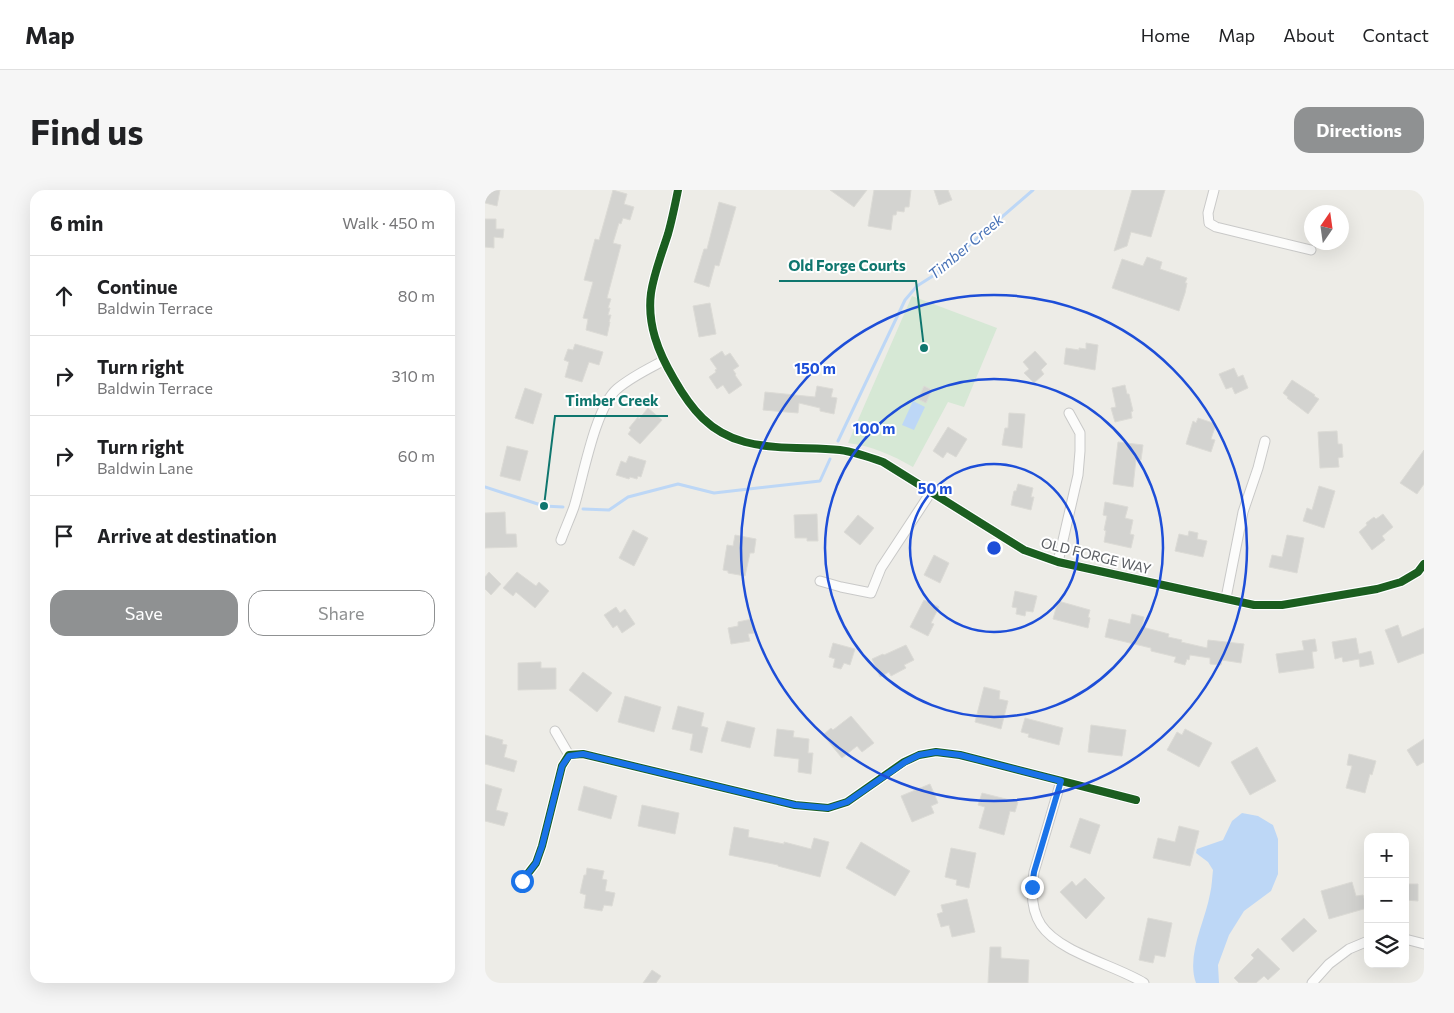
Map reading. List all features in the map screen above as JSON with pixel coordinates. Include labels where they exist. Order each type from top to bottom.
[{"type":"street","name":"OLD FORGE WAY","points":[[678,190],[669,231],[653,279],[651,294],[653,334],[663,361],[693,410],[726,435],[743,442],[762,446],[840,450],[883,462],[1023,550],[1058,562],[1255,605],[1282,605],[1377,589],[1401,582],[1418,572],[1424,564]]},
{"type":"street","points":[[1214,190],[1208,213],[1209,223],[1216,227],[1304,248]]},
{"type":"street","points":[[561,540],[605,405],[617,389],[663,361]]},
{"type":"street","points":[[1058,562],[1078,475],[1080,451],[1080,433],[1069,413]]},
{"type":"street","points":[[1226,598],[1243,512],[1265,441]]},
{"type":"street","points":[[820,580],[841,587],[871,593],[881,568],[931,492]]},
{"type":"street","points":[[555,731],[569,756]]},
{"type":"street","points":[[522,881],[536,863],[542,846],[562,766],[569,756],[583,754],[811,808],[828,808],[847,802],[905,762],[919,755],[936,752],[960,755],[1136,800]]},
{"type":"street","points":[[1061,781],[1034,872],[1032,887],[1035,912],[1040,924],[1063,945],[1133,976],[1144,983]]},
{"type":"street","points":[[1409,941],[1424,944]]},
{"type":"street","points":[[1312,983],[1329,964],[1349,949],[1364,943]]},
{"type":"green space","points":[[912,296],[997,328],[964,407],[948,402],[913,467],[882,452],[848,443]]},
{"type":"water","points":[[913,401],[925,407],[914,430],[902,425]]},
{"type":"water","points":[[1242,813],[1258,816],[1273,825],[1278,839],[1278,874],[1271,891],[1244,911],[1229,935],[1218,965],[1219,983],[1196,983],[1193,961],[1197,939],[1208,905],[1213,870],[1208,862],[1196,853],[1197,849],[1223,840],[1232,821]]},
{"type":"building","points":[[485,190],[500,190],[497,206],[485,203]]},
{"type":"building","points":[[613,190],[627,194],[624,204],[634,207],[630,220],[623,218],[621,224],[619,223],[613,243],[621,245],[607,298],[611,299],[608,315],[611,315],[607,336],[586,330],[588,319],[583,318],[593,282],[584,280],[595,239],[599,240]]},
{"type":"building","points":[[830,190],[867,190],[854,207]]},
{"type":"building","points":[[874,190],[911,190],[909,207],[905,207],[904,212],[897,211],[896,215],[893,215],[891,230],[868,226]]},
{"type":"building","points":[[934,190],[948,190],[952,200],[939,205]]},
{"type":"building","points":[[1132,190],[1165,190],[1151,237],[1131,232],[1127,246],[1114,251]]},
{"type":"building","points":[[719,202],[736,207],[719,266],[715,265],[709,287],[694,282],[704,249],[707,249]]},
{"type":"building","points":[[485,219],[496,219],[496,229],[504,229],[503,238],[494,237],[494,248],[485,247]]},
{"type":"building","points":[[1147,257],[1162,262],[1160,269],[1187,278],[1185,293],[1179,311],[1112,288],[1122,259],[1143,266]]},
{"type":"building","points":[[710,303],[716,334],[699,337],[693,306]]},
{"type":"building","points":[[1086,343],[1098,345],[1095,370],[1064,364],[1066,348],[1086,349]]},
{"type":"building","points":[[575,344],[603,352],[599,365],[589,362],[582,382],[565,377],[569,362],[564,360],[568,349],[573,350]]},
{"type":"building","points":[[722,351],[725,356],[730,353],[739,366],[733,370],[742,385],[729,394],[723,385],[717,389],[709,377],[717,369],[710,359]]},
{"type":"building","points":[[1035,351],[1047,364],[1041,370],[1044,374],[1034,383],[1024,373],[1029,369],[1023,362]]},
{"type":"building","points":[[1234,368],[1238,377],[1243,375],[1248,388],[1235,394],[1232,387],[1226,389],[1219,374]]},
{"type":"building","points":[[1292,380],[1319,399],[1308,414],[1283,393]]},
{"type":"building","points":[[1125,385],[1133,411],[1131,412],[1132,418],[1115,422],[1111,408],[1116,407],[1112,388]]},
{"type":"building","points":[[817,386],[833,389],[831,397],[837,398],[834,414],[820,411],[820,408],[799,403],[798,413],[763,410],[765,392],[815,397]]},
{"type":"building","points":[[924,386],[932,390],[926,403],[918,399]]},
{"type":"building","points":[[525,388],[542,394],[533,424],[515,418]]},
{"type":"building","points":[[648,408],[662,420],[640,444],[628,434],[631,430],[629,428]]},
{"type":"building","points":[[1009,413],[1025,414],[1022,448],[1002,445],[1005,428],[1008,428]]},
{"type":"building","points":[[1198,418],[1216,424],[1211,439],[1215,440],[1211,452],[1186,444],[1193,421],[1196,423]]},
{"type":"building","points":[[948,427],[967,439],[956,457],[947,452],[943,458],[933,451]]},
{"type":"building","points":[[1337,431],[1338,444],[1342,444],[1343,457],[1338,458],[1339,467],[1320,468],[1318,432]]},
{"type":"building","points":[[1118,442],[1143,445],[1141,460],[1136,459],[1133,487],[1113,484]]},
{"type":"building","points":[[507,446],[528,451],[520,481],[500,476]]},
{"type":"building","points":[[1424,450],[1424,484],[1417,494],[1400,483]]},
{"type":"building","points":[[629,456],[646,461],[641,477],[638,476],[637,479],[616,475],[621,461],[626,463]]},
{"type":"building","points":[[1018,484],[1033,488],[1031,497],[1034,497],[1031,510],[1011,505],[1014,491],[1016,491]]},
{"type":"building","points":[[1319,486],[1335,491],[1324,528],[1303,521],[1307,508],[1312,510]]},
{"type":"building","points":[[1105,502],[1128,507],[1125,518],[1133,520],[1130,534],[1134,535],[1131,548],[1104,542],[1107,516],[1103,515]]},
{"type":"building","points":[[505,512],[506,534],[516,534],[517,547],[485,548],[485,513]]},
{"type":"building","points":[[817,514],[818,541],[807,541],[807,538],[795,538],[794,515]]},
{"type":"building","points":[[1383,514],[1393,527],[1382,536],[1385,540],[1372,550],[1359,532],[1374,517],[1376,519]]},
{"type":"building","points":[[858,515],[874,528],[860,545],[844,532]]},
{"type":"building","points":[[633,530],[648,538],[634,566],[619,558]]},
{"type":"building","points":[[1189,531],[1198,533],[1197,539],[1207,541],[1203,557],[1175,551],[1179,534],[1188,536]]},
{"type":"building","points":[[735,535],[756,539],[754,553],[750,553],[745,576],[728,573],[728,571],[723,570],[727,545],[733,546]]},
{"type":"building","points":[[1287,535],[1304,538],[1297,573],[1269,567],[1272,555],[1282,557]]},
{"type":"building","points":[[934,555],[949,563],[940,583],[924,575]]},
{"type":"building","points":[[489,572],[501,584],[491,595],[485,589],[485,577]]},
{"type":"building","points":[[517,572],[536,586],[539,582],[549,591],[535,608],[516,592],[513,596],[503,588]]},
{"type":"building","points":[[1015,591],[1037,596],[1033,612],[1026,611],[1025,616],[1016,614],[1017,608],[1012,607]]},
{"type":"building","points":[[924,600],[939,607],[931,623],[934,624],[928,636],[910,627]]},
{"type":"building","points":[[1058,601],[1090,610],[1088,628],[1053,619]]},
{"type":"building","points":[[616,607],[620,613],[625,609],[635,624],[622,633],[617,625],[613,628],[604,615]]},
{"type":"building","points":[[1132,614],[1144,617],[1142,627],[1169,634],[1168,637],[1182,640],[1181,642],[1207,648],[1208,640],[1244,644],[1241,663],[1222,660],[1221,665],[1210,664],[1210,658],[1190,655],[1185,665],[1174,662],[1176,657],[1151,651],[1151,648],[1105,637],[1109,619],[1130,624]]},
{"type":"building","points":[[752,619],[754,633],[748,634],[750,641],[731,644],[728,628],[738,626],[738,622]]},
{"type":"building","points":[[1398,625],[1402,637],[1424,628],[1424,653],[1398,663],[1385,630]]},
{"type":"building","points":[[1356,638],[1359,654],[1371,651],[1374,664],[1360,667],[1359,659],[1343,662],[1342,657],[1335,659],[1332,642]]},
{"type":"building","points":[[1315,639],[1317,651],[1312,652],[1314,668],[1279,673],[1276,654],[1304,650],[1302,641]]},
{"type":"building","points":[[833,643],[855,649],[850,665],[844,663],[841,669],[833,667],[835,659],[829,657]]},
{"type":"building","points":[[906,645],[914,660],[904,665],[906,668],[891,676],[889,672],[880,677],[872,659]]},
{"type":"building","points":[[541,662],[541,668],[556,668],[556,689],[518,690],[518,663]]},
{"type":"building","points":[[583,672],[612,693],[597,712],[569,690]]},
{"type":"building","points":[[984,687],[1000,691],[999,699],[1008,701],[1001,729],[975,722]]},
{"type":"building","points":[[625,696],[661,707],[654,732],[618,722]]},
{"type":"building","points":[[678,706],[704,713],[701,726],[708,728],[702,753],[690,750],[693,734],[672,729]]},
{"type":"building","points":[[851,716],[874,743],[862,752],[857,746],[842,758],[823,735]]},
{"type":"building","points":[[1025,718],[1063,728],[1059,745],[1028,737],[1029,734],[1021,732]]},
{"type":"building","points":[[727,721],[755,728],[750,748],[721,741]]},
{"type":"building","points":[[1091,725],[1126,730],[1122,756],[1088,752]]},
{"type":"building","points":[[777,729],[794,731],[793,737],[809,739],[808,753],[813,753],[811,774],[798,772],[799,759],[774,756]]},
{"type":"building","points":[[1185,729],[1212,743],[1199,767],[1167,750],[1177,732],[1182,735]]},
{"type":"building","points":[[485,735],[503,740],[502,744],[507,745],[504,757],[517,761],[514,772],[485,764]]},
{"type":"building","points":[[1424,739],[1424,762],[1417,766],[1407,750]]},
{"type":"building","points":[[1257,747],[1276,781],[1250,795],[1231,762]]},
{"type":"building","points":[[1349,754],[1376,761],[1365,793],[1346,788],[1352,766],[1347,765]]},
{"type":"building","points":[[485,784],[502,789],[496,810],[508,813],[504,826],[485,821]]},
{"type":"building","points":[[930,784],[938,803],[931,806],[934,813],[912,822],[901,796]]},
{"type":"building","points":[[584,786],[617,796],[611,819],[578,810]]},
{"type":"building","points":[[982,793],[1018,802],[1015,812],[1010,811],[1004,835],[979,828],[985,807],[978,805]]},
{"type":"building","points":[[642,805],[679,813],[675,834],[638,826]]},
{"type":"building","points":[[1080,818],[1100,825],[1090,854],[1070,847]]},
{"type":"building","points":[[1179,826],[1199,831],[1190,866],[1153,858],[1158,838],[1175,842]]},
{"type":"building","points":[[734,827],[749,830],[748,837],[784,844],[784,842],[811,849],[814,838],[829,842],[820,877],[778,865],[729,855]]},
{"type":"building","points":[[861,842],[910,871],[895,896],[846,868]]},
{"type":"building","points":[[951,848],[976,853],[969,888],[956,885],[957,880],[945,877]]},
{"type":"building","points":[[587,868],[604,871],[602,879],[607,880],[605,891],[615,893],[612,906],[604,905],[602,911],[584,908],[586,895],[580,893]]},
{"type":"building","points":[[1085,878],[1105,898],[1086,919],[1060,892],[1072,881],[1076,886]]},
{"type":"building","points":[[1352,882],[1356,896],[1363,895],[1364,909],[1329,919],[1321,891]]},
{"type":"building","points":[[1409,884],[1418,884],[1418,901],[1409,900]]},
{"type":"building","points":[[967,899],[975,932],[952,937],[949,925],[941,927],[937,914],[943,912],[941,905]]},
{"type":"building","points":[[1148,918],[1172,923],[1165,957],[1155,955],[1153,963],[1139,960]]},
{"type":"building","points":[[1304,918],[1317,931],[1293,952],[1281,939]]},
{"type":"building","points":[[990,947],[1001,947],[1001,958],[1029,960],[1028,983],[988,983]]},
{"type":"building","points":[[1258,948],[1280,969],[1268,980],[1264,976],[1256,983],[1239,983],[1234,978],[1254,958],[1251,955]]},
{"type":"building","points":[[652,970],[661,976],[656,983],[643,983]]},
{"type":"waterway","name":"Timber Creek","points":[[838,441],[905,300],[917,286],[936,274],[1033,190]]},
{"type":"waterway","name":"Timber Creek","points":[[583,509],[609,510],[628,497],[678,484],[714,493],[820,481],[830,459]]},
{"type":"waterway","name":"Timber Creek","points":[[485,487],[544,506],[563,507]]},
{"type":"cycle path","points":[[678,190],[669,229],[652,286],[650,304],[652,327],[663,359],[680,390],[695,410],[722,433],[757,445],[840,450],[883,462],[1024,550],[1058,562],[1254,605],[1282,605],[1377,589],[1401,582],[1418,572],[1424,564]]},
{"type":"cycle path","points":[[522,881],[536,863],[562,766],[569,755],[583,754],[795,805],[828,808],[847,802],[904,762],[919,755],[936,752],[960,755],[1136,800]]},
{"type":"place","name":"Old Forge Courts","points":[[924,348]]},
{"type":"place","name":"Timber Creek","points":[[544,506]]},
{"type":"route","points":[[522,881],[536,863],[562,766],[569,756],[583,754],[795,805],[811,808],[828,808],[847,802],[905,762],[919,755],[947,752],[1061,781],[1034,872],[1032,887]]}]
